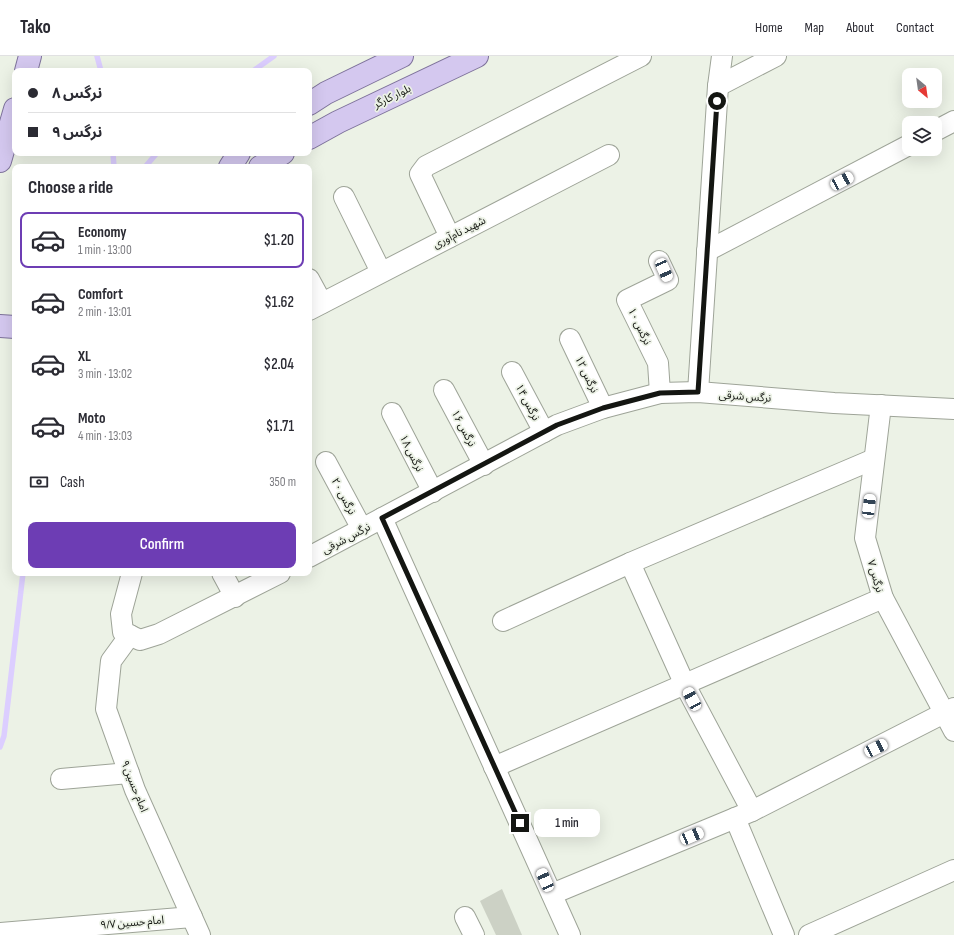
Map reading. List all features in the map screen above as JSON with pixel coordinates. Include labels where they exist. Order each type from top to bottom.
[{"type":"main road","points":[[27,68],[30,56]]},
{"type":"main road","points":[[312,102],[326,93],[402,56]]},
{"type":"main road","name":"بلوار کارگر","points":[[312,136],[338,122],[477,56]]},
{"type":"main road","points":[[0,161],[12,119]]},
{"type":"main road","points":[[265,164],[277,156]]},
{"type":"street","points":[[450,237],[420,174],[426,166],[641,56]]},
{"type":"street","points":[[698,392],[718,86],[722,56]]},
{"type":"street","points":[[718,86],[776,56]]},
{"type":"street","points":[[942,128],[954,122]]},
{"type":"street","points":[[707,252],[902,149]]},
{"type":"street","name":"شهید نام‌آوری","points":[[316,307],[609,155]]},
{"type":"street","points":[[344,197],[381,272]]},
{"type":"street","name":"نرگس ۱۰","points":[[660,261],[668,280],[627,300],[658,363],[660,393]]},
{"type":"street","points":[[312,291],[316,307]]},
{"type":"street","name":"نرگس ۱۲","points":[[570,339],[603,408]]},
{"type":"street","name":"نرگس ۱۴","points":[[512,372],[544,432]]},
{"type":"street","name":"نرگس ۱۶","points":[[444,390],[484,465]]},
{"type":"street","name":"نرگس شرقی","points":[[312,555],[557,425],[603,408],[660,393],[698,392],[954,409]]},
{"type":"street","name":"نرگس ۷","points":[[881,405],[865,538],[883,598],[949,711],[954,731]]},
{"type":"street","name":"نرگس ۱۸","points":[[392,413],[432,492]]},
{"type":"street","points":[[503,620],[630,563],[874,459]]},
{"type":"street","name":"نرگس ۲۰","points":[[326,462],[362,529]]},
{"type":"street","points":[[382,518],[570,935]]},
{"type":"street","points":[[630,563],[743,815],[784,935]]},
{"type":"street","points":[[131,576],[121,614],[123,632],[140,640],[159,634],[274,576]]},
{"type":"street","points":[[224,576],[235,597]]},
{"type":"street","points":[[494,767],[883,598]]},
{"type":"street","name":"امام حسین ۹","points":[[130,635],[111,661],[106,708],[135,790],[200,935]]},
{"type":"street","points":[[552,894],[743,815],[949,711]]},
{"type":"street","points":[[61,779],[129,773]]},
{"type":"street","points":[[809,935],[954,870]]},
{"type":"street","name":"امام حسین ۹/۷","points":[[0,933],[192,917]]},
{"type":"street","points":[[465,917],[474,935]]},
{"type":"building","points":[[502,889],[522,935],[496,935],[480,901]]},
{"type":"waterway","points":[[97,56],[100,68]]},
{"type":"waterway","points":[[257,68],[274,56]]},
{"type":"waterway","points":[[113,156],[114,164]]},
{"type":"waterway","points":[[148,164],[154,156]]},
{"type":"waterway","points":[[0,747],[4,736],[23,576]]},
{"type":"route","points":[[520,823],[382,518],[557,425],[603,408],[660,393],[698,392],[717,101]]}]
